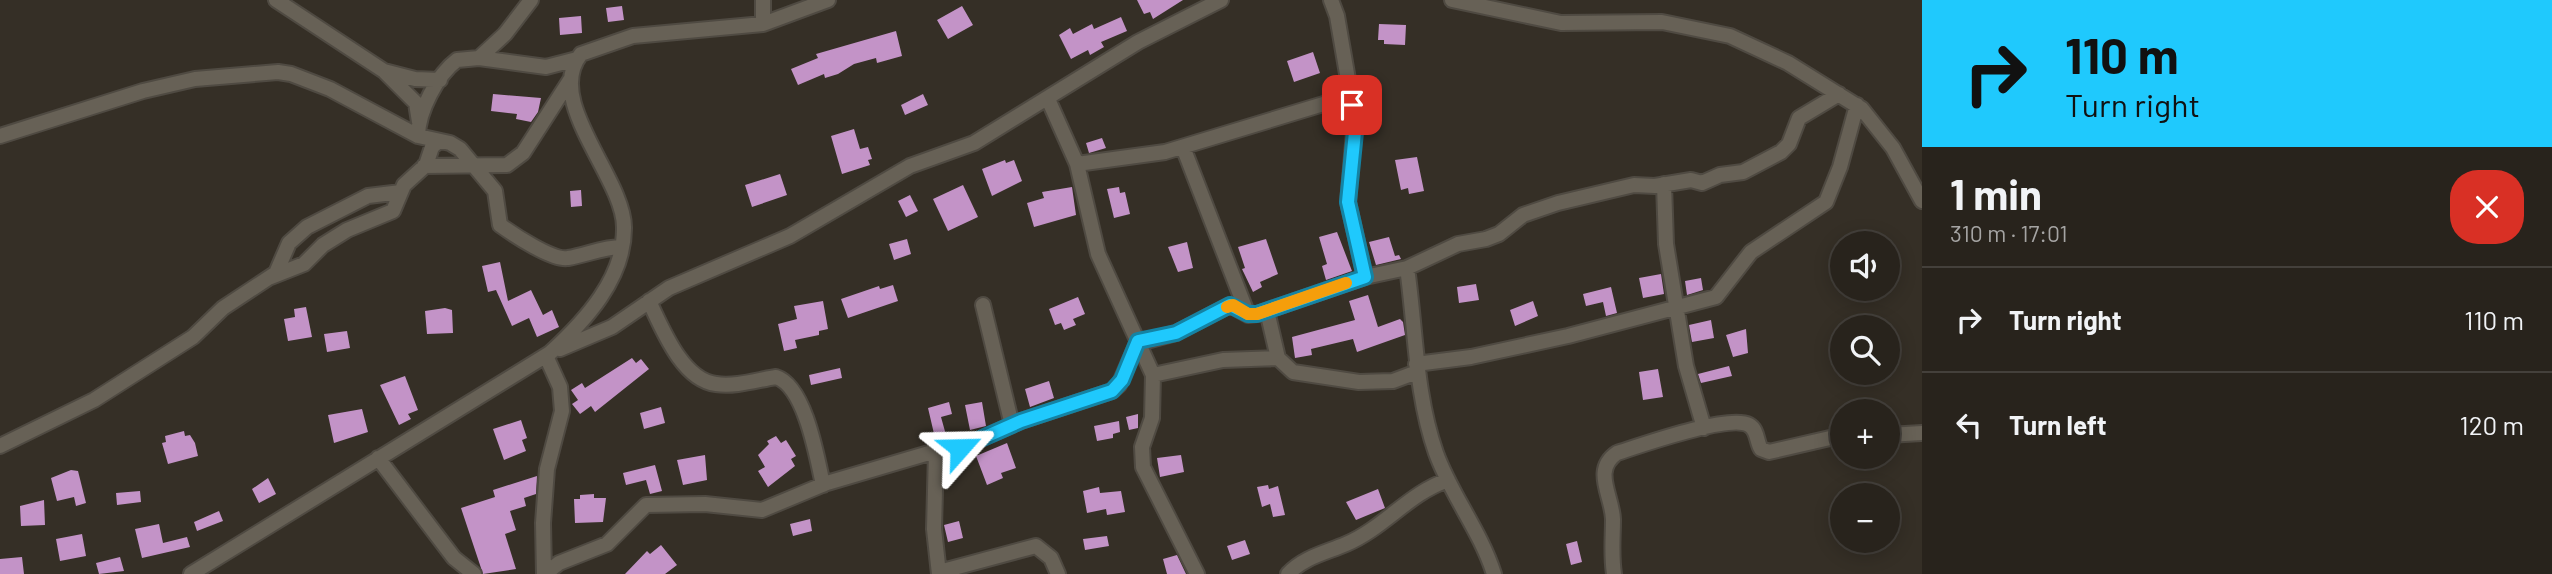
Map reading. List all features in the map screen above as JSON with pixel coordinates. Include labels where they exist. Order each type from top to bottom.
[{"type":"street","points":[[478,58],[505,34],[531,0]]},
{"type":"street","points":[[763,0],[763,24]]},
{"type":"street","points":[[548,355],[572,333],[602,294],[619,261],[625,229],[622,208],[592,148],[570,80],[570,73],[577,59],[581,54],[633,36],[763,24],[828,0]]},
{"type":"street","points":[[191,574],[548,355],[612,327],[669,288],[789,236],[861,192],[919,161],[974,143],[1143,40],[1221,0]]},
{"type":"street","points":[[1331,0],[1338,16],[1353,110],[1355,132],[1348,202],[1365,277]]},
{"type":"street","points":[[1452,0],[1561,23],[1662,22],[1723,33],[1788,63],[1857,106],[1893,148],[1922,201]]},
{"type":"street","points":[[1498,0],[1510,11]]},
{"type":"street","points":[[284,2],[384,71],[415,103],[419,129]]},
{"type":"street","points":[[419,129],[440,80],[457,60],[478,58],[546,67],[577,59]]},
{"type":"street","points":[[384,71],[415,79],[440,80]]},
{"type":"street","points":[[0,136],[143,91],[195,79],[278,72],[317,83],[460,149],[495,191],[500,225],[552,256],[569,258],[602,247],[622,247]]},
{"type":"street","points":[[424,166],[505,166],[523,153],[570,80]]},
{"type":"street","points":[[1138,342],[1176,333],[1230,305],[1248,314],[1268,311],[1365,277],[1407,268],[1450,247],[1499,234],[1523,215],[1558,203],[1634,185],[1690,180],[1702,183],[1720,175],[1747,171],[1786,148],[1795,125],[1807,110],[1839,94]]},
{"type":"street","points":[[1048,99],[1077,164],[1098,254],[1153,375],[1152,418],[1141,455],[1143,467],[1197,574]]},
{"type":"street","points":[[1077,164],[1182,147],[1330,102],[1336,101],[1353,110]]},
{"type":"street","points":[[1268,311],[1278,358],[1293,372],[1359,382],[1393,381],[1416,368],[1471,358],[1716,297],[1751,252],[1826,202],[1840,167],[1857,106]]},
{"type":"street","points":[[0,446],[94,400],[193,337],[223,308],[270,278],[304,264],[323,245],[347,230],[393,211],[408,180],[424,166],[432,147],[439,141]]},
{"type":"street","points":[[1182,147],[1248,314]]},
{"type":"street","points":[[1664,184],[1666,244],[1686,366],[1704,428]]},
{"type":"street","points":[[270,278],[278,270],[289,243],[307,227],[368,196],[401,192]]},
{"type":"street","points":[[1407,268],[1416,368],[1435,451],[1485,547],[1494,574]]},
{"type":"street","points":[[649,301],[681,358],[701,379],[719,384],[776,377],[792,388],[817,454],[823,485]]},
{"type":"street","points":[[983,305],[1012,425]]},
{"type":"street","points":[[544,574],[558,563],[607,544],[646,505],[705,504],[762,510],[823,485],[936,452],[960,448],[1012,425],[1112,391],[1122,380],[1138,342]]},
{"type":"street","points":[[544,574],[543,516],[547,469],[562,411],[560,387],[548,355]]},
{"type":"street","points":[[1153,375],[1184,371],[1223,360],[1278,358]]},
{"type":"street","points":[[1614,574],[1611,548],[1613,514],[1605,490],[1606,463],[1617,453],[1727,421],[1748,424],[1754,429],[1761,449],[1769,452],[1830,438]]},
{"type":"street","points":[[1900,434],[1922,433]]},
{"type":"street","points":[[936,452],[934,529],[939,573],[1036,546],[1051,558],[1058,574]]},
{"type":"street","points":[[378,458],[454,558],[474,574]]},
{"type":"street","points":[[1288,574],[1300,562],[1349,543],[1380,526],[1425,489],[1448,480]]},
{"type":"building","points":[[1137,0],[1183,0],[1153,19],[1150,12],[1144,14]]},
{"type":"building","points":[[622,6],[624,20],[608,22],[606,8]]},
{"type":"building","points":[[962,6],[973,25],[948,39],[937,20]]},
{"type":"building","points":[[581,16],[582,33],[560,35],[559,18]]},
{"type":"building","points":[[1121,17],[1127,31],[1101,42],[1104,47],[1090,55],[1088,50],[1071,59],[1059,35],[1070,28],[1073,34],[1092,24],[1094,29]]},
{"type":"building","points":[[1379,24],[1406,25],[1405,45],[1384,44],[1384,40],[1378,40]]},
{"type":"building","points":[[896,31],[902,56],[877,63],[876,58],[854,64],[838,74],[825,78],[824,74],[798,85],[791,69],[818,58],[816,54]]},
{"type":"building","points":[[1313,52],[1320,73],[1294,82],[1287,61]]},
{"type":"building","points":[[493,94],[541,98],[538,112],[531,122],[516,119],[517,114],[491,111]]},
{"type":"building","points":[[923,94],[928,105],[905,115],[901,105]]},
{"type":"building","points":[[854,129],[860,149],[868,147],[872,159],[868,160],[870,165],[842,174],[831,136]]},
{"type":"building","points":[[1102,138],[1106,148],[1089,153],[1086,143]]},
{"type":"building","points":[[1417,157],[1424,191],[1409,194],[1408,188],[1401,190],[1395,160]]},
{"type":"building","points":[[1005,160],[1006,163],[1014,160],[1022,181],[992,196],[982,169]]},
{"type":"building","points":[[780,174],[787,195],[752,207],[745,185]]},
{"type":"building","points":[[963,185],[978,217],[948,231],[933,199]]},
{"type":"building","points":[[1072,187],[1076,215],[1034,227],[1027,203],[1044,198],[1042,192]]},
{"type":"building","points":[[1119,187],[1120,193],[1125,192],[1130,214],[1114,218],[1107,189]]},
{"type":"building","points":[[581,190],[582,206],[571,207],[570,191]]},
{"type":"building","points":[[910,195],[918,211],[906,217],[898,201]]},
{"type":"building","points":[[1337,232],[1352,271],[1326,280],[1322,266],[1327,264],[1319,237]]},
{"type":"building","points":[[1389,237],[1395,256],[1399,255],[1401,259],[1376,265],[1369,242]]},
{"type":"building","points":[[907,239],[911,254],[894,260],[889,244]]},
{"type":"building","points":[[1266,239],[1278,274],[1260,282],[1262,287],[1253,292],[1242,269],[1245,268],[1238,247]]},
{"type":"building","points":[[1187,242],[1193,268],[1178,272],[1168,247]]},
{"type":"building","points":[[500,262],[508,301],[531,290],[543,315],[552,310],[559,327],[537,337],[529,318],[512,326],[496,290],[488,292],[482,266]]},
{"type":"building","points":[[1661,274],[1664,294],[1643,298],[1639,278]]},
{"type":"building","points":[[1701,278],[1703,290],[1687,295],[1685,281]]},
{"type":"building","points":[[1476,284],[1479,300],[1459,303],[1457,287]]},
{"type":"building","points":[[893,285],[898,301],[848,318],[841,299],[879,286],[880,289]]},
{"type":"building","points":[[1611,287],[1617,313],[1606,316],[1603,302],[1586,306],[1583,294]]},
{"type":"building","points":[[1368,295],[1378,327],[1400,319],[1405,335],[1357,352],[1353,339],[1311,349],[1312,355],[1295,358],[1292,337],[1355,320],[1349,301]]},
{"type":"building","points":[[1078,297],[1085,314],[1073,319],[1076,325],[1064,330],[1061,323],[1055,325],[1049,309]]},
{"type":"building","points":[[823,301],[828,329],[819,331],[819,335],[795,340],[797,348],[784,351],[778,324],[797,319],[794,306]]},
{"type":"building","points":[[1533,301],[1538,316],[1515,326],[1510,310]]},
{"type":"building","points":[[306,307],[312,337],[288,341],[284,319],[295,317],[294,309]]},
{"type":"building","points":[[445,308],[452,310],[453,333],[427,334],[425,311]]},
{"type":"building","points":[[1711,320],[1714,338],[1692,342],[1689,325]]},
{"type":"building","points":[[1746,329],[1748,353],[1733,357],[1726,335]]},
{"type":"building","points":[[347,331],[350,348],[327,352],[324,334]]},
{"type":"building","points":[[632,358],[636,363],[641,359],[649,369],[595,412],[591,406],[580,414],[572,404],[578,400],[571,390],[582,383],[585,388]]},
{"type":"building","points":[[1729,366],[1732,376],[1701,383],[1698,374]]},
{"type":"building","points":[[840,368],[842,378],[811,385],[809,375]]},
{"type":"building","points":[[1658,369],[1663,397],[1643,400],[1639,372]]},
{"type":"building","points":[[405,376],[418,410],[408,414],[411,419],[399,425],[380,385]]},
{"type":"building","points":[[1049,381],[1054,398],[1030,407],[1025,389]]},
{"type":"building","points":[[949,402],[952,414],[941,417],[946,435],[935,438],[928,408]]},
{"type":"building","points":[[982,402],[986,426],[970,430],[965,405]]},
{"type":"building","points":[[661,407],[665,423],[644,429],[640,413]]},
{"type":"building","points":[[362,409],[368,432],[334,443],[328,415]]},
{"type":"building","points":[[1138,414],[1138,428],[1129,430],[1126,417]]},
{"type":"building","points":[[521,420],[527,438],[522,440],[526,451],[504,460],[493,429]]},
{"type":"building","points":[[1119,421],[1120,432],[1113,434],[1113,438],[1097,441],[1094,426]]},
{"type":"building","points":[[184,431],[185,436],[190,435],[195,443],[198,456],[168,464],[162,443],[166,442],[165,436]]},
{"type":"building","points":[[776,436],[781,443],[786,440],[796,456],[791,459],[795,466],[768,487],[758,471],[765,467],[758,455],[769,444],[767,441]]},
{"type":"building","points":[[1007,443],[1016,468],[1001,473],[1003,478],[987,485],[976,456]]},
{"type":"building","points":[[705,455],[707,480],[683,485],[677,460]]},
{"type":"building","points":[[1181,455],[1184,472],[1160,477],[1157,458]]},
{"type":"building","points":[[655,465],[662,491],[650,494],[646,480],[626,485],[623,473]]},
{"type":"building","points":[[71,470],[78,471],[86,503],[76,506],[74,497],[57,501],[51,478]]},
{"type":"building","points":[[537,476],[536,494],[524,498],[526,506],[510,511],[516,530],[505,534],[516,569],[483,574],[461,508],[495,497],[493,490]]},
{"type":"building","points":[[268,478],[276,494],[259,503],[252,489]]},
{"type":"building","points":[[1268,485],[1269,489],[1278,486],[1285,515],[1273,517],[1270,504],[1262,507],[1257,487]]},
{"type":"building","points":[[1099,487],[1100,493],[1121,491],[1125,512],[1107,515],[1106,509],[1087,513],[1083,491]]},
{"type":"building","points":[[1378,489],[1385,508],[1356,520],[1346,502]]},
{"type":"building","points":[[140,491],[141,502],[117,505],[116,493]]},
{"type":"building","points":[[594,494],[594,498],[606,498],[603,522],[575,523],[574,499],[580,499],[580,495]]},
{"type":"building","points":[[44,500],[45,525],[21,526],[20,506]]},
{"type":"building","points":[[219,511],[223,521],[197,531],[194,522]]},
{"type":"building","points":[[810,519],[812,531],[793,536],[790,524]]},
{"type":"building","points":[[959,521],[963,538],[948,542],[944,525]]},
{"type":"building","points":[[159,524],[163,543],[187,537],[190,547],[142,558],[135,529]]},
{"type":"building","points":[[82,534],[86,556],[60,561],[56,539]]},
{"type":"building","points":[[1107,536],[1109,546],[1085,550],[1083,539]]},
{"type":"building","points":[[1245,540],[1250,554],[1232,560],[1227,546]]},
{"type":"building","points":[[1577,541],[1582,562],[1571,565],[1566,544]]},
{"type":"building","points":[[661,545],[677,565],[665,574],[625,574],[647,551],[650,554]]},
{"type":"building","points":[[1177,555],[1186,574],[1167,574],[1163,559]]},
{"type":"building","points":[[22,557],[24,574],[0,574],[0,559]]},
{"type":"building","points":[[120,557],[124,571],[99,574],[96,563]]},
{"type":"slow traffic","points":[[1227,307],[1233,305],[1248,314],[1257,314],[1278,309],[1346,283]]},
{"type":"route","points":[[960,448],[1021,421],[1112,391],[1122,380],[1138,341],[1139,343],[1176,333],[1200,318],[1230,305],[1248,314],[1257,314],[1365,277],[1348,202],[1355,132],[1352,105]]}]
